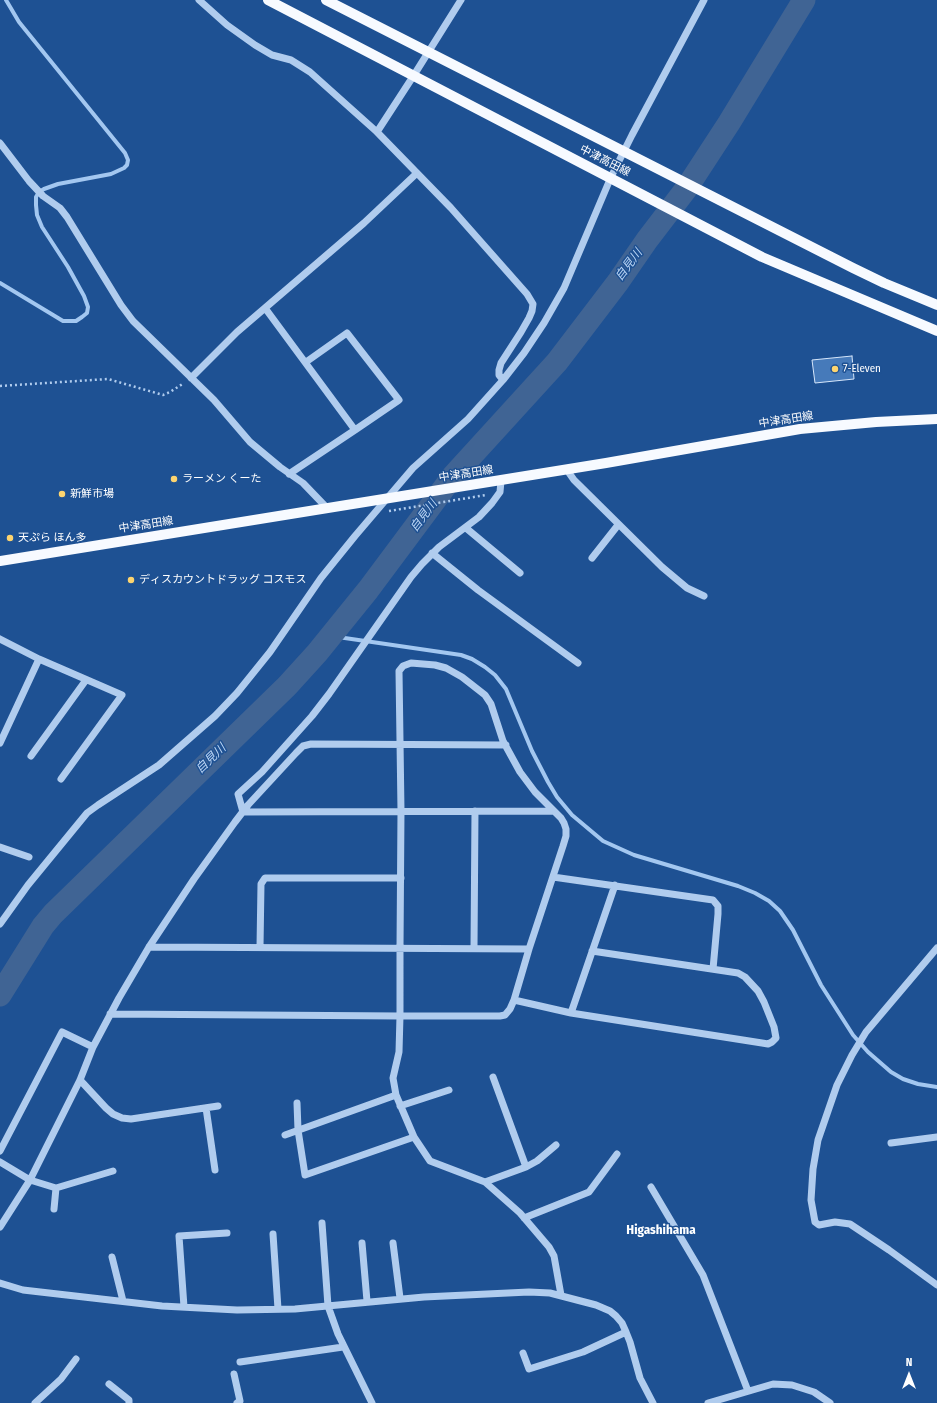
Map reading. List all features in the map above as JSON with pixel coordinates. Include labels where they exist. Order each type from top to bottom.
[{"type":"main road","name":"中津高田線","points":[[268,0],[762,257],[937,331]]},
{"type":"main road","name":"中津高田線","points":[[326,0],[853,268],[884,283],[937,305]]},
{"type":"main road","points":[[925,419],[937,414]]},
{"type":"main road","name":"中津高田線","points":[[0,561],[568,470],[800,429],[876,422],[937,419]]},
{"type":"street","points":[[199,0],[255,45],[272,54],[291,60],[310,72],[376,132],[417,173],[451,208],[531,299],[533,304],[529,318],[501,363],[499,375],[503,380]]},
{"type":"street","points":[[376,132],[461,0]]},
{"type":"street","points":[[0,924],[28,885],[88,814],[98,805],[160,765],[215,716],[237,693],[270,652],[332,564],[413,468],[468,419],[503,380],[524,353],[544,323],[564,288],[610,177],[704,0]]},
{"type":"street","points":[[0,143],[29,181],[43,196],[60,208],[67,217],[126,313],[140,329],[214,400],[250,442],[263,454],[303,483],[328,508]]},
{"type":"street","points":[[191,378],[231,338],[364,223],[417,173]]},
{"type":"street","points":[[265,308],[355,430]]},
{"type":"street","points":[[289,474],[399,400],[348,333],[306,362]]},
{"type":"street","points":[[568,470],[574,480],[618,525],[675,579],[704,596]]},
{"type":"street","points":[[243,812],[238,794],[267,766],[312,716],[411,577],[432,553],[466,528],[479,516],[500,492],[500,481]]},
{"type":"street","points":[[592,558],[618,525]]},
{"type":"street","points":[[466,528],[520,573]]},
{"type":"street","points":[[432,553],[478,590],[578,663]]},
{"type":"street","points":[[0,639],[39,659],[122,696],[61,779]]},
{"type":"street","points":[[0,742],[39,659]]},
{"type":"street","points":[[110,1014],[400,1016],[505,1015],[510,1009],[514,1000],[566,836],[564,823],[526,782],[520,772],[497,726],[491,704],[485,695],[468,680],[446,668],[435,665],[411,663],[403,666],[399,671],[402,811],[400,1016],[399,1052],[393,1078],[396,1095],[400,1106],[414,1137],[430,1161],[485,1182],[524,1218],[549,1247],[554,1256],[561,1295]]},
{"type":"street","points":[[31,756],[86,680]]},
{"type":"street","points":[[0,1227],[30,1180],[80,1080],[93,1047],[110,1014],[149,947],[203,866],[243,812],[303,746],[311,744],[506,745]]},
{"type":"street","points":[[474,948],[475,811]]},
{"type":"street","points":[[243,812],[553,811]]},
{"type":"street","points":[[0,847],[29,857]]},
{"type":"street","points":[[553,876],[713,900],[718,906],[713,969]]},
{"type":"street","points":[[260,946],[261,884],[265,878],[401,878]]},
{"type":"street","points":[[571,1013],[615,885]]},
{"type":"street","points":[[149,947],[260,946],[529,949]]},
{"type":"street","points":[[937,948],[866,1032],[852,1055],[837,1085],[818,1140],[813,1169],[811,1200],[815,1222],[819,1225],[835,1222],[850,1224],[937,1285]]},
{"type":"street","points":[[514,1000],[571,1013],[768,1044],[776,1038],[776,1033],[771,1019],[761,997],[751,982],[738,973],[592,951]]},
{"type":"street","points":[[0,1151],[62,1032],[93,1047]]},
{"type":"street","points":[[493,1077],[526,1167]]},
{"type":"street","points":[[80,1080],[106,1108],[113,1114],[122,1118],[131,1119],[218,1106]]},
{"type":"street","points":[[400,1106],[449,1090]]},
{"type":"street","points":[[285,1135],[396,1095]]},
{"type":"street","points":[[297,1103],[298,1130],[305,1175],[414,1137]]},
{"type":"street","points":[[206,1108],[215,1170]]},
{"type":"street","points":[[891,1143],[937,1137]]},
{"type":"street","points":[[485,1182],[526,1167],[536,1161],[556,1144]]},
{"type":"street","points":[[524,1218],[589,1192],[617,1154]]},
{"type":"street","points":[[0,1162],[30,1180],[56,1188],[113,1171]]},
{"type":"street","points":[[651,1187],[703,1275],[748,1391]]},
{"type":"street","points":[[54,1210],[56,1188]]},
{"type":"street","points":[[322,1223],[328,1306],[343,1346],[372,1403]]},
{"type":"street","points":[[184,1307],[179,1236],[227,1233]]},
{"type":"street","points":[[273,1234],[278,1309]]},
{"type":"street","points":[[362,1243],[368,1302]]},
{"type":"street","points":[[393,1243],[400,1298]]},
{"type":"street","points":[[112,1257],[123,1301]]},
{"type":"street","points":[[0,1283],[23,1290],[184,1307],[237,1310],[328,1306],[400,1298],[529,1292],[544,1292],[561,1295],[596,1305],[610,1311],[622,1323],[640,1378],[653,1403]]},
{"type":"street","points":[[523,1353],[529,1369],[582,1352],[626,1332]]},
{"type":"street","points":[[240,1362],[343,1346]]},
{"type":"street","points":[[35,1403],[61,1379],[76,1359]]},
{"type":"street","points":[[234,1374],[240,1401],[237,1403]]},
{"type":"street","points":[[109,1384],[129,1400],[129,1403]]},
{"type":"street","points":[[708,1403],[773,1384],[792,1385],[814,1392],[830,1403]]},
{"type":"path","points":[[0,386],[108,379],[163,395],[191,378]]},
{"type":"path","points":[[384,512],[489,495]]},
{"type":"building","points":[[852,356],[854,379],[815,383],[812,360]]},
{"type":"waterway","points":[[0,283],[63,321],[76,321],[87,313],[88,307],[84,296],[68,267],[42,227],[37,215],[36,197],[39,192],[44,189],[58,184],[111,174],[124,168],[127,165],[128,160],[125,153],[19,22],[6,0]]},
{"type":"waterway","name":"自見川","points":[[0,995],[43,926],[53,914],[287,686],[317,653],[368,590],[453,476],[557,362],[686,189],[729,123],[804,0]]},
{"type":"waterway","points":[[331,636],[461,655],[472,659],[485,667],[495,675],[506,689],[532,751],[548,782],[557,797],[572,815],[603,841],[634,855],[738,886],[769,901],[780,911],[793,930],[821,985],[853,1035],[868,1052],[891,1072],[903,1079],[918,1084],[937,1087]]},
{"type":"place","name":"7-Eleven","points":[[835,369]]},
{"type":"place","name":"ラーメン くーた","points":[[174,479]]},
{"type":"place","name":"新鮮市場","points":[[62,494]]},
{"type":"place","name":"天ぷら ほん多","points":[[10,538]]},
{"type":"place","name":"ディスカウントドラッグ コスモス","points":[[131,580]]},
{"type":"district","name":"Higashihama","points":[[661,1230]]}]
